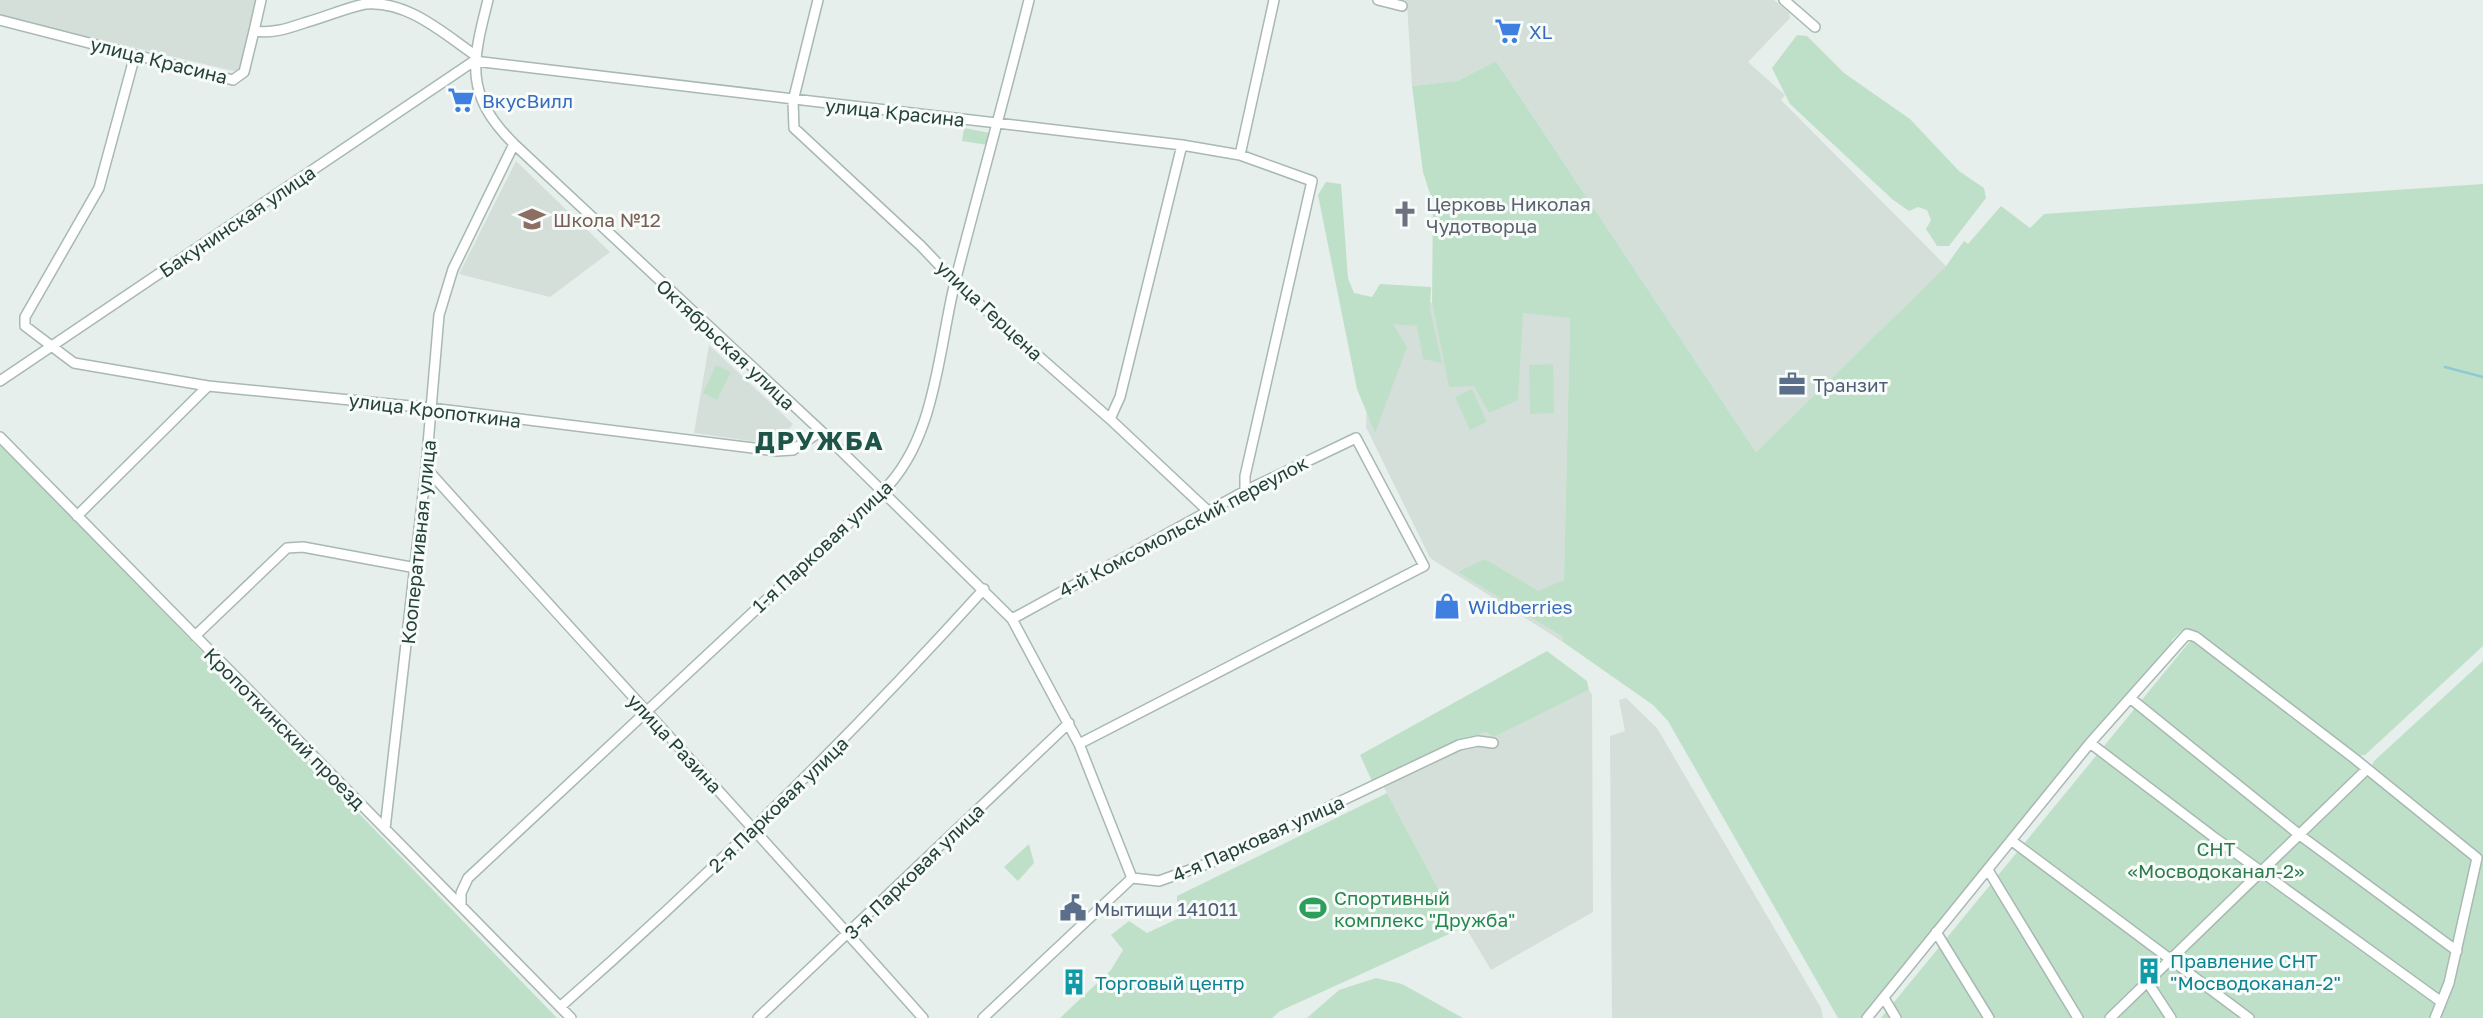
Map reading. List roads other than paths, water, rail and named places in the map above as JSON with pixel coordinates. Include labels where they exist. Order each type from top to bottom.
[{"type":"street","points":[[254,31],[261,0]]},
{"type":"street","points":[[475,58],[488,0]]},
{"type":"street","points":[[793,101],[818,0]]},
{"type":"street","name":"1-я Парковая улица","points":[[461,906],[461,893],[468,878],[882,492],[902,468],[918,439],[956,280],[1029,0]]},
{"type":"street","points":[[1240,155],[1274,0]]},
{"type":"street","points":[[1378,0],[1402,6]]},
{"type":"street","points":[[1784,0],[1815,27]]},
{"type":"street","name":"улица Красина","points":[[0,20],[237,80],[244,72],[254,31],[272,32],[364,5],[383,3],[403,8],[421,17],[475,58],[793,101],[1182,145],[1240,155],[1312,181],[1245,476],[1245,491]]},
{"type":"street","name":"улица Кропоткина","points":[[135,55],[99,188],[25,317],[25,326],[49,347],[74,363],[208,386],[431,408],[777,451],[793,450],[821,431]]},
{"type":"street","name":"Октябрьская улица","points":[[475,58],[474,78],[480,102],[513,144],[821,431],[1012,619],[1079,744],[1132,878]]},
{"type":"street","name":"Бакунинская улица","points":[[0,380],[475,58]]},
{"type":"street","name":"улица Герцена","points":[[793,101],[792,122],[800,135],[956,280],[961,288],[1110,419],[1208,510]]},
{"type":"street","name":"Кооперативная улица","points":[[385,829],[416,568],[439,315],[453,269],[513,144]]},
{"type":"street","points":[[1110,419],[1120,397],[1182,145]]},
{"type":"street","points":[[77,516],[208,386]]},
{"type":"street","name":"Кропоткинский проезд","points":[[0,437],[571,1018]]},
{"type":"street","name":"4-й Комсомольский переулок","points":[[1012,619],[1208,510],[1356,438],[1424,566],[1079,744]]},
{"type":"street","name":"улица Разина","points":[[426,468],[645,712],[754,826],[923,1018]]},
{"type":"street","points":[[195,636],[288,548],[303,547],[416,568]]},
{"type":"street","name":"2-я Парковая улица","points":[[560,1007],[630,946],[859,726],[984,589]]},
{"type":"street","points":[[1867,1018],[2090,743],[2183,637],[2191,634],[2367,769],[2477,858],[2457,951],[2443,1003],[2435,1018]]},
{"type":"street","points":[[2130,698],[2301,836],[2457,951]]},
{"type":"street","name":"3-я Парковая улица","points":[[758,1018],[850,934],[1069,723]]},
{"type":"street","name":"4-я Парковая улица","points":[[1132,878],[1159,881],[1204,865],[1459,745],[1478,741],[1493,743]]},
{"type":"street","points":[[2090,743],[2261,872],[2440,1001]]},
{"type":"street","points":[[2110,1018],[2301,836],[2367,769]]},
{"type":"street","points":[[2012,841],[2249,1018]]},
{"type":"street","points":[[1988,870],[2077,1018]]},
{"type":"street","points":[[983,1018],[1132,878]]},
{"type":"street","points":[[1937,932],[1989,1018]]},
{"type":"street","points":[[2148,983],[2171,1018]]},
{"type":"street","points":[[1884,998],[1896,1018]]},
{"type":"waterway","points":[[2445,367],[2483,377]]},
{"type":"place","name":"XL","points":[[1508,31]]},
{"type":"place","name":"ВкусВилл","points":[[461,100]]},
{"type":"place","name":"Церковь Николая Чудотворца","points":[[1405,214]]},
{"type":"place","name":"Школа №12","points":[[532,219]]},
{"type":"place","name":"Транзит","points":[[1792,384]]},
{"type":"place","name":"Wildberries","points":[[1447,606]]},
{"type":"place","name":"Мытищи 141011","points":[[1073,908]]},
{"type":"place","name":"Спортивный комплекс \"Дружба\"","points":[[1313,908]]},
{"type":"place","name":"Правление СНТ \"Мосводоканал-2\"","points":[[2149,971]]},
{"type":"place","name":"Торговый центр","points":[[1074,982]]},
{"type":"district","name":"ДРУЖБА","points":[[820,440]]},
{"type":"park label","name":"СНТ «Мосводоканал-2»","points":[[2216,859]]}]
